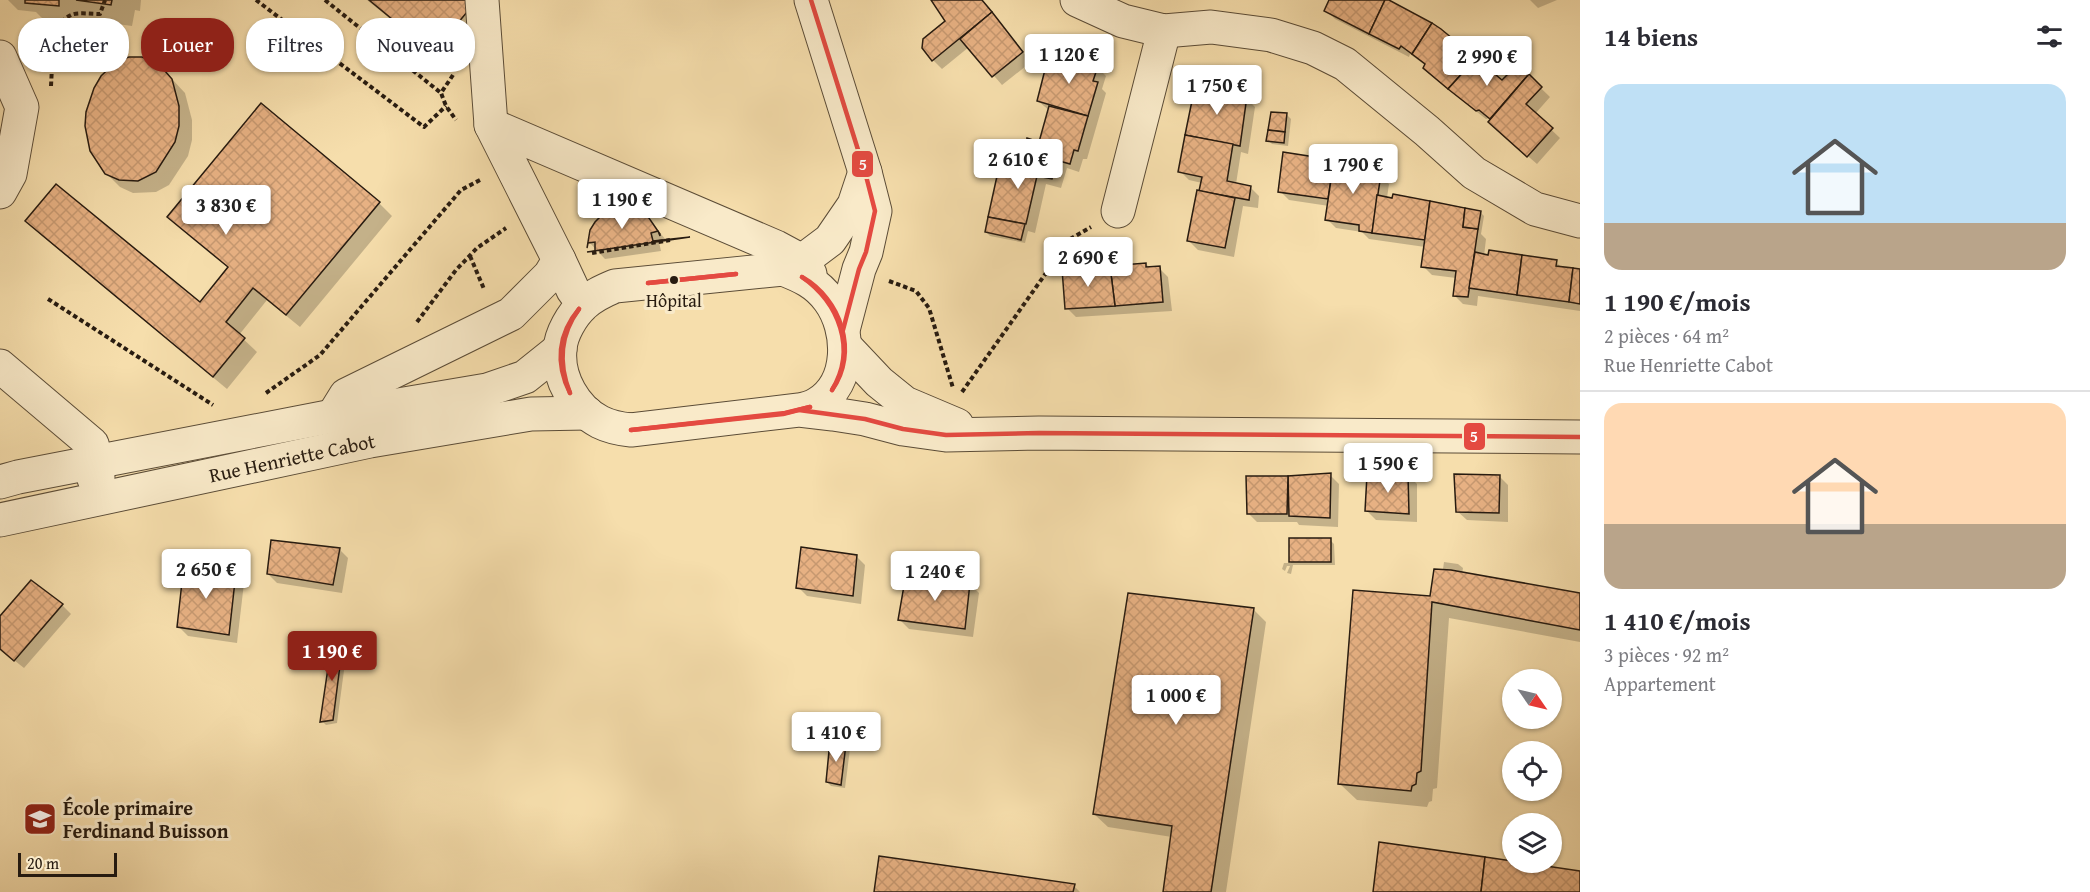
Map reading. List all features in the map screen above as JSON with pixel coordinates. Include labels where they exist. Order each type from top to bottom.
[{"type":"street","points":[[482,0],[491,125],[573,290],[583,304]]},
{"type":"street","points":[[811,0],[865,172],[875,211],[844,338],[841,369],[832,391],[816,405],[799,410],[631,430],[600,423],[576,402],[567,388],[562,372],[560,349],[571,319],[583,304],[615,286],[800,272],[830,240],[854,205],[865,172]]},
{"type":"street","points":[[1077,0],[1123,21],[1164,32],[1211,27],[1271,35],[1312,48],[1344,64],[1427,131],[1474,173],[1534,209],[1580,221]]},
{"type":"street","points":[[1118,211],[1164,32]]},
{"type":"street","points":[[0,57],[22,107],[10,174],[0,192]]},
{"type":"street","points":[[491,125],[716,220],[800,272],[829,299],[837,314],[844,338],[879,382],[905,403],[978,433]]},
{"type":"street","points":[[333,416],[346,395],[511,314],[550,275],[560,260]]},
{"type":"street","name":"Rue Henriette Cabot","points":[[0,482],[333,416],[487,390],[525,377],[560,349]]},
{"type":"street","points":[[0,366],[92,444],[98,478],[0,502]]},
{"type":"street","points":[[799,410],[855,417],[903,429],[946,435],[978,433],[1580,437]]},
{"type":"street","name":"Rue Henriette Cabot","points":[[0,520],[370,441],[531,414],[586,413]]},
{"type":"path","points":[[256,0],[424,127],[446,106]]},
{"type":"path","points":[[325,0],[441,93]]},
{"type":"path","points":[[256,398],[320,355],[461,190],[485,177]]},
{"type":"path","points":[[957,400],[1070,239],[1118,211]]},
{"type":"path","points":[[415,324],[456,270],[477,248],[512,224]]},
{"type":"path","points":[[470,256],[484,289]]},
{"type":"path","points":[[48,299],[213,405],[224,404]]},
{"type":"building","points":[[25,0],[59,0],[59,6],[25,3]]},
{"type":"building","points":[[76,0],[112,0],[111,5]]},
{"type":"building","points":[[369,0],[477,0],[462,18],[391,18]]},
{"type":"building","points":[[931,0],[982,0],[992,12],[932,61],[922,48],[923,39],[945,21]]},
{"type":"building","points":[[1329,0],[1385,0],[1369,34],[1324,11]]},
{"type":"building","points":[[1385,0],[1432,23],[1412,54],[1401,46],[1399,49],[1369,34]]},
{"type":"building","points":[[992,12],[1023,52],[992,77],[960,39]]},
{"type":"building","points":[[1432,23],[1476,58],[1448,89],[1423,68],[1425,64],[1412,54]]},
{"type":"building","points":[[1049,54],[1098,66],[1093,81],[1098,82],[1088,116],[1037,101]]},
{"type":"building","points":[[129,57],[141,57],[141,72],[166,72],[172,79],[179,106],[179,126],[175,142],[156,172],[138,181],[119,180],[105,174],[90,151],[85,126],[86,112],[94,88],[105,72],[129,72]]},
{"type":"building","points":[[1476,58],[1502,80],[1518,64],[1529,74],[1490,119],[1448,89]]},
{"type":"building","points":[[1529,74],[1542,87],[1526,104],[1553,128],[1527,157],[1488,122]]},
{"type":"building","points":[[1195,86],[1247,96],[1240,146],[1185,135]]},
{"type":"building","points":[[261,103],[380,202],[286,315],[253,288],[226,322],[245,338],[213,377],[25,221],[56,184],[200,302],[228,267],[167,217]]},
{"type":"building","points":[[1049,106],[1088,116],[1078,151],[1074,150],[1070,164],[1025,151],[1027,138],[1039,142]]},
{"type":"building","points":[[1271,112],[1287,113],[1285,132],[1268,130]]},
{"type":"building","points":[[1268,130],[1285,132],[1284,143],[1266,141]]},
{"type":"building","points":[[1185,135],[1233,144],[1227,181],[1251,186],[1249,200],[1199,191],[1202,177],[1178,172]]},
{"type":"building","points":[[1283,152],[1334,160],[1328,199],[1278,192]]},
{"type":"building","points":[[1036,154],[1058,160],[1052,179],[1037,176],[1026,224],[988,217],[999,167],[1031,174]]},
{"type":"building","points":[[1334,160],[1366,164],[1366,171],[1381,174],[1372,233],[1359,231],[1359,225],[1325,220]]},
{"type":"building","points":[[1197,190],[1235,198],[1225,248],[1187,241]]},
{"type":"building","points":[[1393,194],[1430,201],[1425,240],[1372,233],[1377,195],[1392,198]]},
{"type":"building","points":[[1430,201],[1465,208],[1463,227],[1478,229],[1468,297],[1453,296],[1456,271],[1421,267]]},
{"type":"building","points":[[1465,208],[1481,211],[1478,229],[1463,227]]},
{"type":"building","points":[[618,209],[633,209],[649,218],[658,231],[651,233],[653,241],[690,237],[595,251],[595,242],[588,243],[587,248],[590,230],[601,216]]},
{"type":"building","points":[[988,217],[1025,224],[1021,240],[985,232]]},
{"type":"building","points":[[1489,250],[1522,255],[1517,295],[1469,288],[1475,252],[1488,255]]},
{"type":"building","points":[[1522,255],[1557,260],[1556,266],[1573,268],[1569,302],[1517,295]]},
{"type":"building","points":[[1146,263],[1146,267],[1160,266],[1163,302],[1115,306],[1110,266]]},
{"type":"building","points":[[1110,266],[1115,306],[1065,309],[1062,269]]},
{"type":"building","points":[[1573,268],[1580,269],[1580,304],[1569,302]]},
{"type":"building","points":[[1331,473],[1330,518],[1289,516],[1288,476]]},
{"type":"building","points":[[1408,474],[1409,514],[1365,511],[1367,475]]},
{"type":"building","points":[[1454,474],[1500,475],[1499,513],[1456,512]]},
{"type":"building","points":[[1246,476],[1288,476],[1287,514],[1247,514]]},
{"type":"building","points":[[1289,538],[1331,538],[1331,562],[1289,562]]},
{"type":"building","points":[[271,540],[340,548],[333,585],[267,574]]},
{"type":"building","points":[[801,547],[857,555],[853,596],[796,588]]},
{"type":"building","points":[[184,564],[236,572],[229,635],[177,627]]},
{"type":"building","points":[[1434,569],[1580,593],[1580,630],[1432,602],[1421,771],[1417,773],[1416,784],[1412,786],[1411,791],[1338,784],[1353,590],[1430,596]]},
{"type":"building","points":[[906,574],[970,583],[965,629],[898,620]]},
{"type":"building","points":[[31,580],[63,604],[14,661],[0,649],[0,616]]},
{"type":"building","points":[[1128,593],[1254,608],[1211,892],[1163,892],[1172,826],[1093,814]]},
{"type":"building","points":[[332,641],[343,642],[333,720],[320,722]]},
{"type":"building","points":[[830,741],[846,744],[841,785],[826,782]]},
{"type":"building","points":[[1379,842],[1485,857],[1481,892],[1373,892]]},
{"type":"building","points":[[879,856],[1075,884],[1073,892],[874,892]]},
{"type":"building","points":[[1485,857],[1502,860],[1502,873],[1562,873],[1562,868],[1580,871],[1580,892],[1481,892]]},
{"type":"transit line","name":"5","points":[[811,0],[875,211],[866,252],[859,269],[843,330]]},
{"type":"transit line","name":"5","points":[[648,283],[736,274]]},
{"type":"transit line","name":"5","points":[[648,283],[736,274]]},
{"type":"transit line","name":"5","points":[[802,277],[827,299],[836,312],[842,328],[845,343],[844,359],[840,375],[832,390]]},
{"type":"transit line","name":"5","points":[[802,277],[826,300],[840,328],[843,359],[832,390]]},
{"type":"transit line","name":"5","points":[[570,393],[562,371],[561,349],[567,328],[579,309]]},
{"type":"transit line","name":"5","points":[[570,393],[564,371],[563,350],[568,329],[579,309]]},
{"type":"transit line","name":"5","points":[[631,430],[785,413],[810,407]]},
{"type":"transit line","name":"5","points":[[631,430],[783,414],[810,407]]},
{"type":"transit line","name":"5","points":[[799,410],[865,419],[903,429],[946,435],[1039,433],[1580,437]]},
{"type":"place","name":"Hôpital","points":[[674,280]]},
{"type":"place","name":"École primaire Ferdinand Buisson","points":[[40,819]]}]
